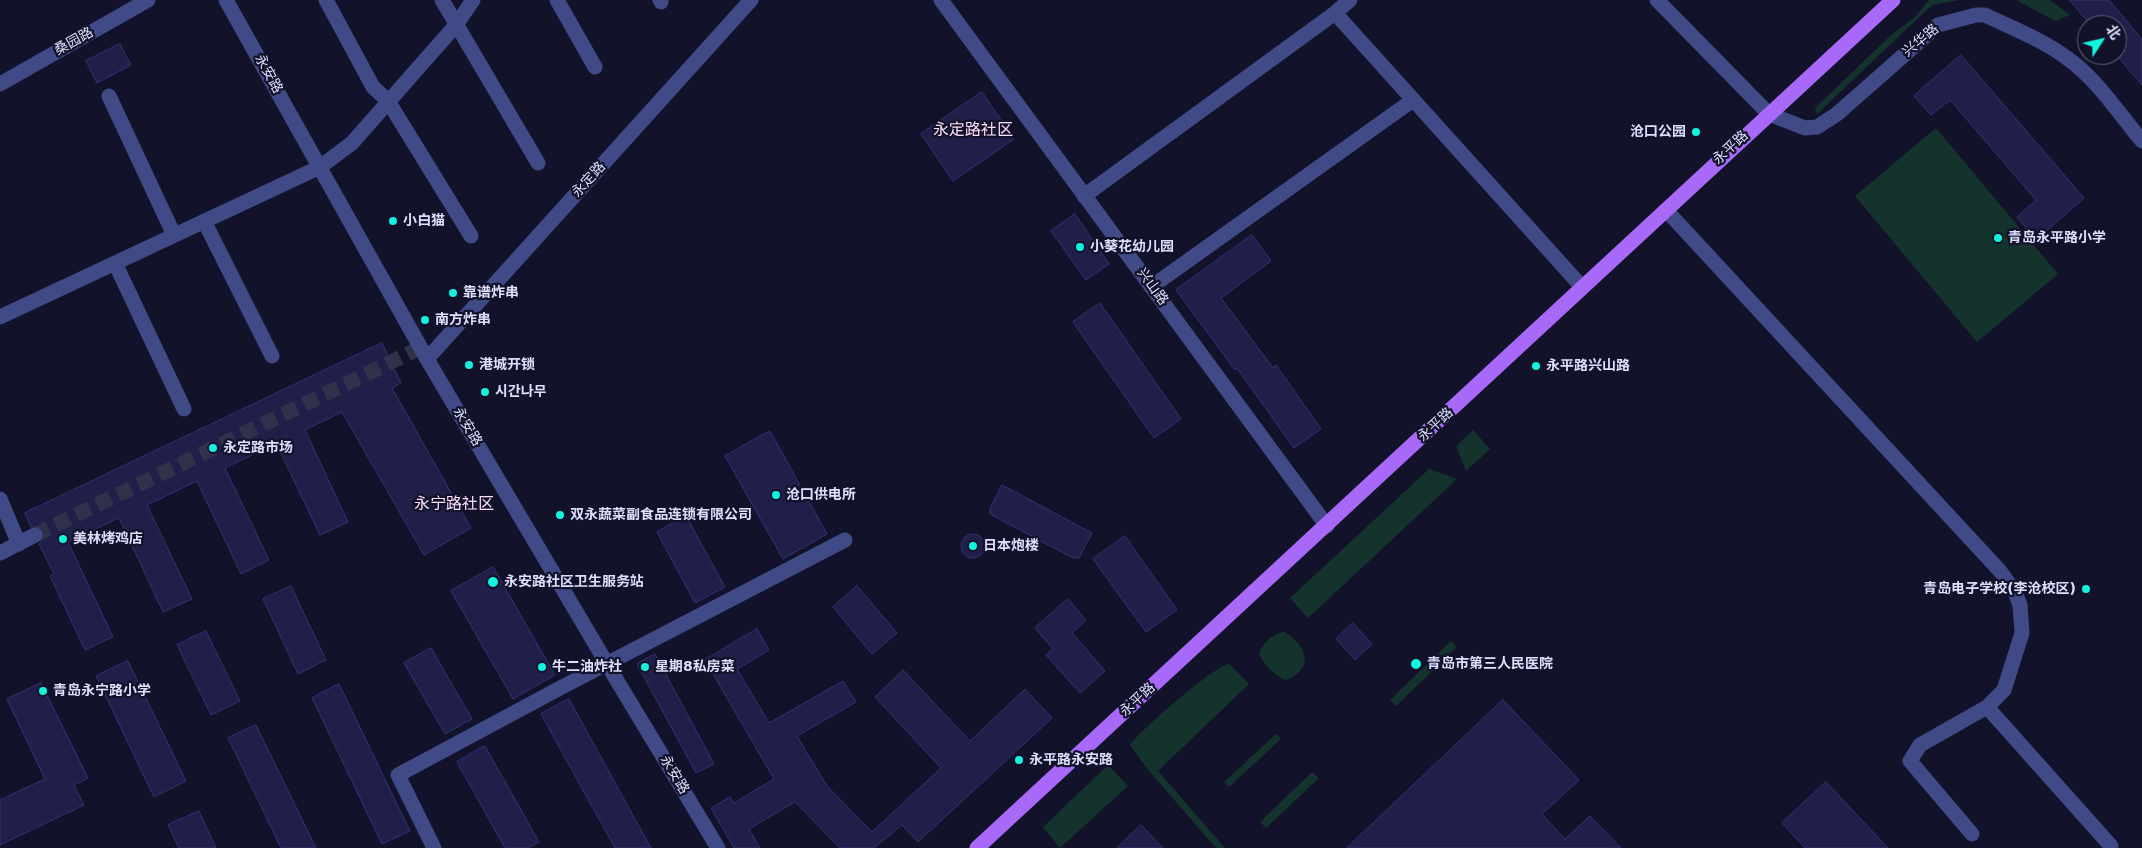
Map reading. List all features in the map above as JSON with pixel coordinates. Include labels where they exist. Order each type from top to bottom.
[{"type":"main road","name":"永平路","points":[[977,848],[1893,0]]},
{"type":"street","name":"桑园路","points":[[0,84],[148,0]]},
{"type":"street","name":"永安路","points":[[226,0],[427,359],[606,664],[718,848]]},
{"type":"street","points":[[326,0],[372,87],[388,101],[471,236]]},
{"type":"street","points":[[442,0],[538,163]]},
{"type":"street","points":[[0,317],[320,167],[352,143],[456,25],[473,0]]},
{"type":"street","points":[[557,0],[595,67]]},
{"type":"street","name":"永定路","points":[[427,359],[751,0]]},
{"type":"street","name":"兴山路","points":[[941,0],[1327,526]]},
{"type":"street","points":[[1084,196],[1335,13],[1350,0]]},
{"type":"street","points":[[1657,0],[1769,114]]},
{"type":"street","points":[[1335,13],[1582,287]]},
{"type":"street","name":"兴华路","points":[[1769,114],[1805,128],[1817,127],[1857,98],[1938,25],[1976,15],[1985,15],[2044,44],[2067,58],[2088,76],[2142,141]]},
{"type":"street","points":[[109,96],[174,235]]},
{"type":"street","points":[[1151,287],[1413,100]]},
{"type":"street","points":[[1666,210],[2000,571],[2015,592],[2020,605],[2022,633],[2004,690],[1987,707],[1920,745],[1910,761],[1972,834]]},
{"type":"street","points":[[204,221],[272,356]]},
{"type":"street","points":[[115,263],[184,409]]},
{"type":"street","points":[[0,499],[20,544]]},
{"type":"street","points":[[0,553],[35,535]]},
{"type":"street","points":[[434,848],[398,775],[845,540]]},
{"type":"street","points":[[1987,707],[2111,846]]},
{"type":"green space","points":[[1929,0],[1960,0],[1932,5],[1817,114],[1815,108],[1890,36],[1915,17]]},
{"type":"green space","points":[[2016,0],[2050,0],[2070,15],[2055,21]]},
{"type":"green space","points":[[1936,128],[2058,274],[1977,342],[1855,196]]},
{"type":"green space","points":[[1473,430],[1490,449],[1466,471],[1456,446]]},
{"type":"green space","points":[[1429,469],[1457,479],[1308,618],[1290,598]]},
{"type":"green space","points":[[1285,632],[1299,644],[1305,657],[1301,670],[1286,680],[1270,670],[1259,654],[1269,639],[1276,634]]},
{"type":"green space","points":[[1451,641],[1457,647],[1396,706],[1390,700]]},
{"type":"green space","points":[[1229,664],[1249,684],[1158,771],[1225,848],[1216,848],[1149,771],[1130,745],[1162,713],[1193,687]]},
{"type":"green space","points":[[1276,734],[1281,739],[1229,787],[1224,782]]},
{"type":"green space","points":[[1108,765],[1128,786],[1060,848],[1043,827]]},
{"type":"green space","points":[[1312,772],[1319,778],[1266,828],[1260,822]]},
{"type":"building","points":[[2070,0],[2109,0],[2121,15],[2083,15]]},
{"type":"building","points":[[2127,22],[2142,40],[2142,85],[2125,65],[2127,65]]},
{"type":"building","points":[[120,44],[131,65],[97,83],[86,61]]},
{"type":"building","points":[[1961,55],[2084,198],[2036,240],[2017,217],[2036,200],[1950,100],[1931,115],[1914,96]]},
{"type":"building","points":[[982,92],[1014,139],[953,181],[921,134]]},
{"type":"building","name":"小葵花幼儿园","points":[[1075,214],[1109,264],[1086,280],[1051,231]]},
{"type":"building","points":[[1252,235],[1271,261],[1221,298],[1273,368],[1276,365],[1321,429],[1294,448],[1237,368],[1235,370],[1176,290]]},
{"type":"building","points":[[1100,303],[1181,419],[1154,438],[1073,322]]},
{"type":"building","points":[[382,343],[401,383],[392,388],[471,528],[424,555],[342,412],[305,430],[348,522],[320,535],[276,443],[225,468],[269,560],[241,574],[197,481],[147,505],[192,599],[163,612],[119,518],[68,542],[113,637],[85,650],[50,576],[54,574],[39,544],[43,540],[44,531],[40,527],[31,527],[25,513]]},
{"type":"building","name":"沧口供电所","points":[[770,431],[827,534],[783,559],[725,456]]},
{"type":"building","points":[[1002,485],[1092,533],[1079,558],[1073,558],[990,514],[990,509]]},
{"type":"building","points":[[686,516],[725,587],[695,603],[657,532]]},
{"type":"building","name":"日本炮楼","points":[[973,534],[982,537],[985,546],[982,555],[973,558],[964,555],[961,546],[964,537]]},
{"type":"building","points":[[1125,536],[1177,610],[1146,632],[1093,559]]},
{"type":"building","points":[[493,567],[555,675],[513,699],[451,591]]},
{"type":"building","points":[[291,586],[326,660],[298,674],[263,599]]},
{"type":"building","points":[[857,586],[897,633],[872,654],[833,607]]},
{"type":"building","points":[[1068,599],[1086,620],[1072,633],[1105,671],[1080,693],[1046,655],[1053,649],[1035,628]]},
{"type":"building","points":[[1353,623],[1372,644],[1355,660],[1336,639]]},
{"type":"building","points":[[757,629],[769,650],[737,669],[769,723],[843,681],[856,702],[797,736],[827,786],[872,832],[941,768],[875,697],[903,670],[970,741],[1025,689],[1052,718],[918,842],[902,825],[874,848],[840,848],[795,802],[749,829],[760,848],[734,848],[711,808],[730,797],[734,803],[774,779],[705,660]]},
{"type":"building","points":[[206,631],[240,701],[211,715],[177,645]]},
{"type":"building","points":[[431,648],[472,719],[445,734],[404,663]]},
{"type":"building","points":[[655,654],[714,764],[696,773],[637,664]]},
{"type":"building","points":[[128,661],[186,781],[154,797],[96,676]]},
{"type":"building","points":[[41,683],[88,778],[74,785],[84,805],[0,845],[0,800],[45,779],[7,699]]},
{"type":"building","points":[[339,684],[410,831],[382,844],[312,698]]},
{"type":"building","points":[[569,699],[651,848],[615,848],[541,714]]},
{"type":"building","points":[[1503,700],[1579,780],[1542,814],[1565,839],[1590,816],[1621,848],[1347,848]]},
{"type":"building","points":[[256,725],[316,848],[281,848],[228,738]]},
{"type":"building","points":[[485,746],[539,842],[528,848],[505,848],[457,762]]},
{"type":"building","points":[[1826,782],[1888,848],[1805,848],[1782,823]]},
{"type":"building","points":[[199,811],[216,848],[179,848],[168,825]]},
{"type":"building","points":[[1141,825],[1163,848],[1117,848]]},
{"type":"tunnel","points":[[35,535],[420,348]]},
{"type":"place","name":"沧口公园","points":[[1696,132]]},
{"type":"place","name":"小白猫","points":[[393,221]]},
{"type":"place","name":"青岛永平路小学","points":[[1998,238]]},
{"type":"place","name":"小葵花幼儿园","points":[[1080,247]]},
{"type":"place","name":"靠谱炸串","points":[[453,293]]},
{"type":"place","name":"南方炸串","points":[[425,320]]},
{"type":"place","name":"港城开锁","points":[[469,365]]},
{"type":"place","name":"永平路兴山路","points":[[1536,366]]},
{"type":"place","name":"시간나무","points":[[485,392]]},
{"type":"place","name":"永定路市场","points":[[213,448]]},
{"type":"place","name":"沧口供电所","points":[[776,495]]},
{"type":"place","name":"双永蔬菜副食品连锁有限公司","points":[[560,515]]},
{"type":"place","name":"美林烤鸡店","points":[[63,539]]},
{"type":"place","name":"日本炮楼","points":[[973,546]]},
{"type":"place","name":"永安路社区卫生服务站","points":[[493,582]]},
{"type":"place","name":"青岛电子学校(李沧校区)","points":[[2086,589]]},
{"type":"place","name":"青岛市第三人民医院","points":[[1416,664]]},
{"type":"place","name":"牛二油炸社","points":[[542,667]]},
{"type":"place","name":"星期8私房菜","points":[[645,667]]},
{"type":"place","name":"青岛永宁路小学","points":[[43,691]]},
{"type":"place","name":"永平路永安路","points":[[1019,760]]},
{"type":"district","name":"永定路社区","points":[[973,131]]},
{"type":"district","name":"永宁路社区","points":[[454,505]]}]
